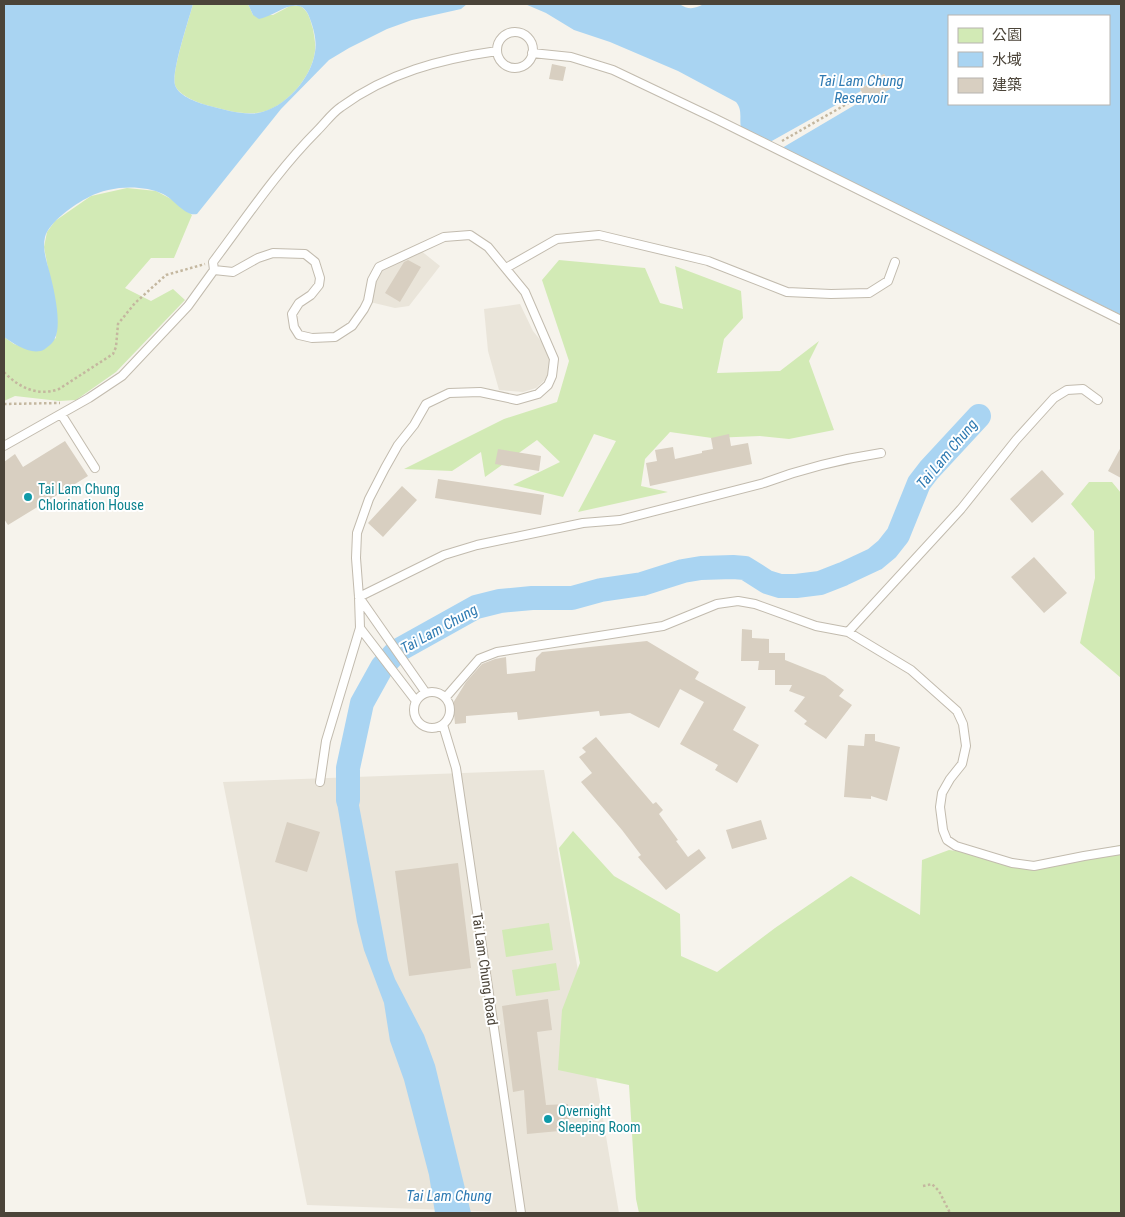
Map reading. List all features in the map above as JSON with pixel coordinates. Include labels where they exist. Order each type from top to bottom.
[{"type":"lane","points":[[516,32],[530,41],[532,52],[527,63],[517,68],[505,65],[498,56],[497,51],[500,39],[504,35],[516,32]]},
{"type":"lane","points":[[4,446],[75,406],[122,376],[188,306],[214,266],[298,150],[340,108],[383,82],[418,67],[458,57],[497,51]]},
{"type":"lane","points":[[532,52],[570,57],[613,70],[772,146],[1121,320]]},
{"type":"lane","points":[[214,266],[233,272],[258,258],[272,253],[305,254],[315,262],[320,278],[319,285],[311,295],[299,303],[292,314],[294,327],[299,335],[312,338],[335,337],[352,326],[368,302],[372,280],[380,267],[444,238],[470,235],[488,246],[525,292],[554,358],[552,376],[548,385],[538,394],[517,400],[480,392],[449,393],[426,404],[385,468],[369,499],[357,533],[356,558],[360,597],[360,628],[326,741],[320,782]]},
{"type":"lane","points":[[506,268],[557,239],[599,235],[708,261],[787,292],[869,293],[888,280],[895,262]]},
{"type":"lane","points":[[848,632],[962,510],[1016,440],[1054,398],[1067,390],[1083,389],[1098,400]]},
{"type":"lane","points":[[61,414],[95,468]]},
{"type":"lane","points":[[360,597],[444,555],[477,545],[582,523],[620,520],[848,459],[881,453]]},
{"type":"lane","points":[[360,597],[426,693]]},
{"type":"lane","points":[[446,697],[479,659],[497,652],[663,626],[717,604],[738,601],[755,604],[816,626],[848,632],[911,670],[957,711],[963,724],[966,746],[962,764],[942,793],[940,807],[943,830],[947,840],[956,846],[1012,864],[1034,866],[1121,850]]},
{"type":"lane","points":[[360,628],[416,701]]},
{"type":"lane","points":[[436,692],[446,697],[451,706],[450,717],[443,725],[431,728],[420,724],[414,713],[416,701],[426,693],[436,692]]},
{"type":"lane","name":"Tai Lam Chung Road","points":[[443,725],[456,768],[521,1213]]},
{"type":"path","points":[[772,146],[859,97]]},
{"type":"path","points":[[4,372],[30,391],[50,392],[59,389],[113,354],[116,347],[118,324],[135,303],[166,275],[214,266]]},
{"type":"path","points":[[4,404],[63,403],[75,406]]},
{"type":"path","points":[[923,1186],[932,1184],[939,1191],[950,1213]]},
{"type":"shaded area","points":[[420,250],[440,266],[409,306],[395,308],[370,302],[373,282],[380,272]]},
{"type":"shaded area","points":[[520,304],[533,331],[550,355],[550,369],[545,380],[536,388],[523,392],[499,390],[488,351],[484,309]]},
{"type":"shaded area","points":[[544,770],[619,1213],[532,1213],[307,1205],[223,782]]},
{"type":"green space","points":[[193,4],[248,4],[253,15],[273,15],[290,6],[300,6],[305,10],[310,19],[315,46],[313,60],[304,79],[283,102],[259,113],[228,111],[202,104],[184,95],[177,89],[174,79]]},
{"type":"green space","points":[[127,188],[156,191],[173,200],[192,215],[174,258],[151,258],[125,288],[151,301],[173,289],[185,300],[116,372],[76,400],[59,401],[15,396],[4,401],[4,337],[14,344],[34,351],[56,338],[57,316],[44,247],[47,232],[55,221],[91,196]]},
{"type":"green space","points":[[559,260],[645,268],[660,303],[683,309],[675,266],[741,291],[743,318],[724,339],[717,373],[780,371],[819,341],[809,361],[834,430],[789,439],[760,436],[712,438],[670,432],[645,459],[641,486],[668,492],[578,512],[616,441],[594,434],[563,497],[513,485],[560,462],[537,440],[485,477],[481,452],[452,471],[404,469],[504,419],[557,402],[569,361],[542,280]]},
{"type":"green space","points":[[1089,482],[1112,482],[1121,493],[1121,678],[1080,643],[1095,578],[1094,531],[1071,504]]},
{"type":"green space","points":[[573,831],[614,876],[680,914],[681,956],[717,972],[775,928],[851,876],[920,915],[922,860],[949,850],[1034,862],[1121,845],[1121,1213],[639,1213],[636,1199],[629,1085],[558,1070],[562,1010],[580,963],[559,848]]},
{"type":"green space","points":[[549,923],[553,950],[506,957],[502,930]]},
{"type":"green space","points":[[556,963],[560,990],[516,996],[512,970]]},
{"type":"water","points":[[4,4],[193,4],[174,78],[177,89],[185,96],[200,103],[234,112],[258,113],[278,105],[295,91],[313,62],[316,44],[311,23],[303,8],[298,6],[288,7],[259,19],[253,15],[248,4],[467,4],[461,9],[412,20],[387,29],[329,60],[281,109],[197,214],[188,213],[167,196],[155,191],[126,188],[97,193],[63,214],[47,231],[44,242],[45,256],[57,306],[57,332],[50,345],[45,349],[29,351],[4,337]]},
{"type":"water","name":"Tai Lam Chung Reservoir","points":[[525,4],[679,4],[692,8],[704,4],[1121,4],[1121,315],[741,128],[740,111],[736,102],[678,71],[610,42],[574,30],[546,13]]},
{"type":"water","name":"Tai Lam Chung","points":[[348,768],[355,784],[388,960],[395,979],[424,1035],[435,1065],[471,1213],[435,1213],[429,1175],[404,1080],[390,1041],[384,1003],[364,950],[357,922],[337,803],[340,784]]},
{"type":"pier","points":[[884,74],[893,87],[868,102],[865,99],[782,148],[770,142],[861,91],[860,89]]},
{"type":"building","points":[[552,64],[566,67],[563,81],[549,79]]},
{"type":"building","points":[[884,74],[893,87],[868,103],[860,89]]},
{"type":"building","points":[[408,260],[421,267],[400,302],[385,293],[404,262]]},
{"type":"building","points":[[729,434],[731,446],[748,443],[752,464],[650,486],[646,463],[657,461],[655,450],[673,447],[675,459],[713,449],[711,438]]},
{"type":"building","name":"Tai Lam Chung Chlorination House","points":[[65,441],[88,476],[8,525],[4,519],[4,462],[15,454],[23,467]]},
{"type":"building","points":[[1121,447],[1121,478],[1108,471]]},
{"type":"building","points":[[498,449],[541,456],[539,471],[495,464]]},
{"type":"building","points":[[1042,470],[1064,494],[1032,523],[1010,499]]},
{"type":"building","points":[[438,479],[544,495],[541,515],[435,498]]},
{"type":"building","points":[[402,486],[417,500],[383,537],[368,523]]},
{"type":"building","points":[[1034,557],[1067,593],[1044,613],[1011,577]]},
{"type":"building","points":[[742,629],[752,630],[752,638],[769,639],[769,653],[785,653],[785,660],[825,676],[844,690],[839,696],[852,705],[826,739],[804,724],[807,721],[794,711],[805,697],[789,691],[792,685],[775,685],[775,670],[758,670],[759,661],[741,661]]},
{"type":"building","points":[[647,641],[699,672],[695,679],[746,707],[733,730],[759,745],[737,783],[715,770],[718,765],[680,744],[704,702],[680,689],[659,728],[630,713],[600,716],[599,711],[518,720],[517,712],[466,716],[466,723],[455,724],[453,703],[466,682],[482,664],[506,657],[507,674],[535,671],[536,658],[542,652]]},
{"type":"building","points":[[865,734],[875,734],[875,741],[900,747],[887,801],[871,796],[871,799],[844,797],[848,745],[864,746]]},
{"type":"building","points":[[596,737],[653,804],[656,802],[663,810],[659,814],[688,857],[699,849],[706,858],[666,890],[638,857],[641,855],[622,830],[581,782],[592,773],[579,757],[586,752],[582,748]]},
{"type":"building","points":[[761,820],[767,839],[732,849],[726,830]]},
{"type":"building","points":[[287,822],[320,832],[307,872],[275,862]]},
{"type":"building","points":[[458,863],[471,968],[409,976],[395,871]]},
{"type":"building","points":[[548,999],[552,1030],[537,1032],[546,1105],[568,1104],[570,1130],[527,1134],[524,1090],[513,1092],[502,1006]]},
{"type":"waterway","name":"Tai Lam Chung","points":[[348,800],[348,768],[362,703],[382,667],[397,651],[476,607],[500,601],[532,598],[572,598],[601,590],[642,584],[683,571],[701,568],[745,568],[767,582],[780,586],[820,583],[843,574],[875,559],[887,549],[898,535],[919,483],[979,416]]},
{"type":"place","name":"Tai Lam Chung Chlorination House","points":[[28,497]]},
{"type":"place","name":"Overnight Sleeping Room","points":[[548,1119]]}]
